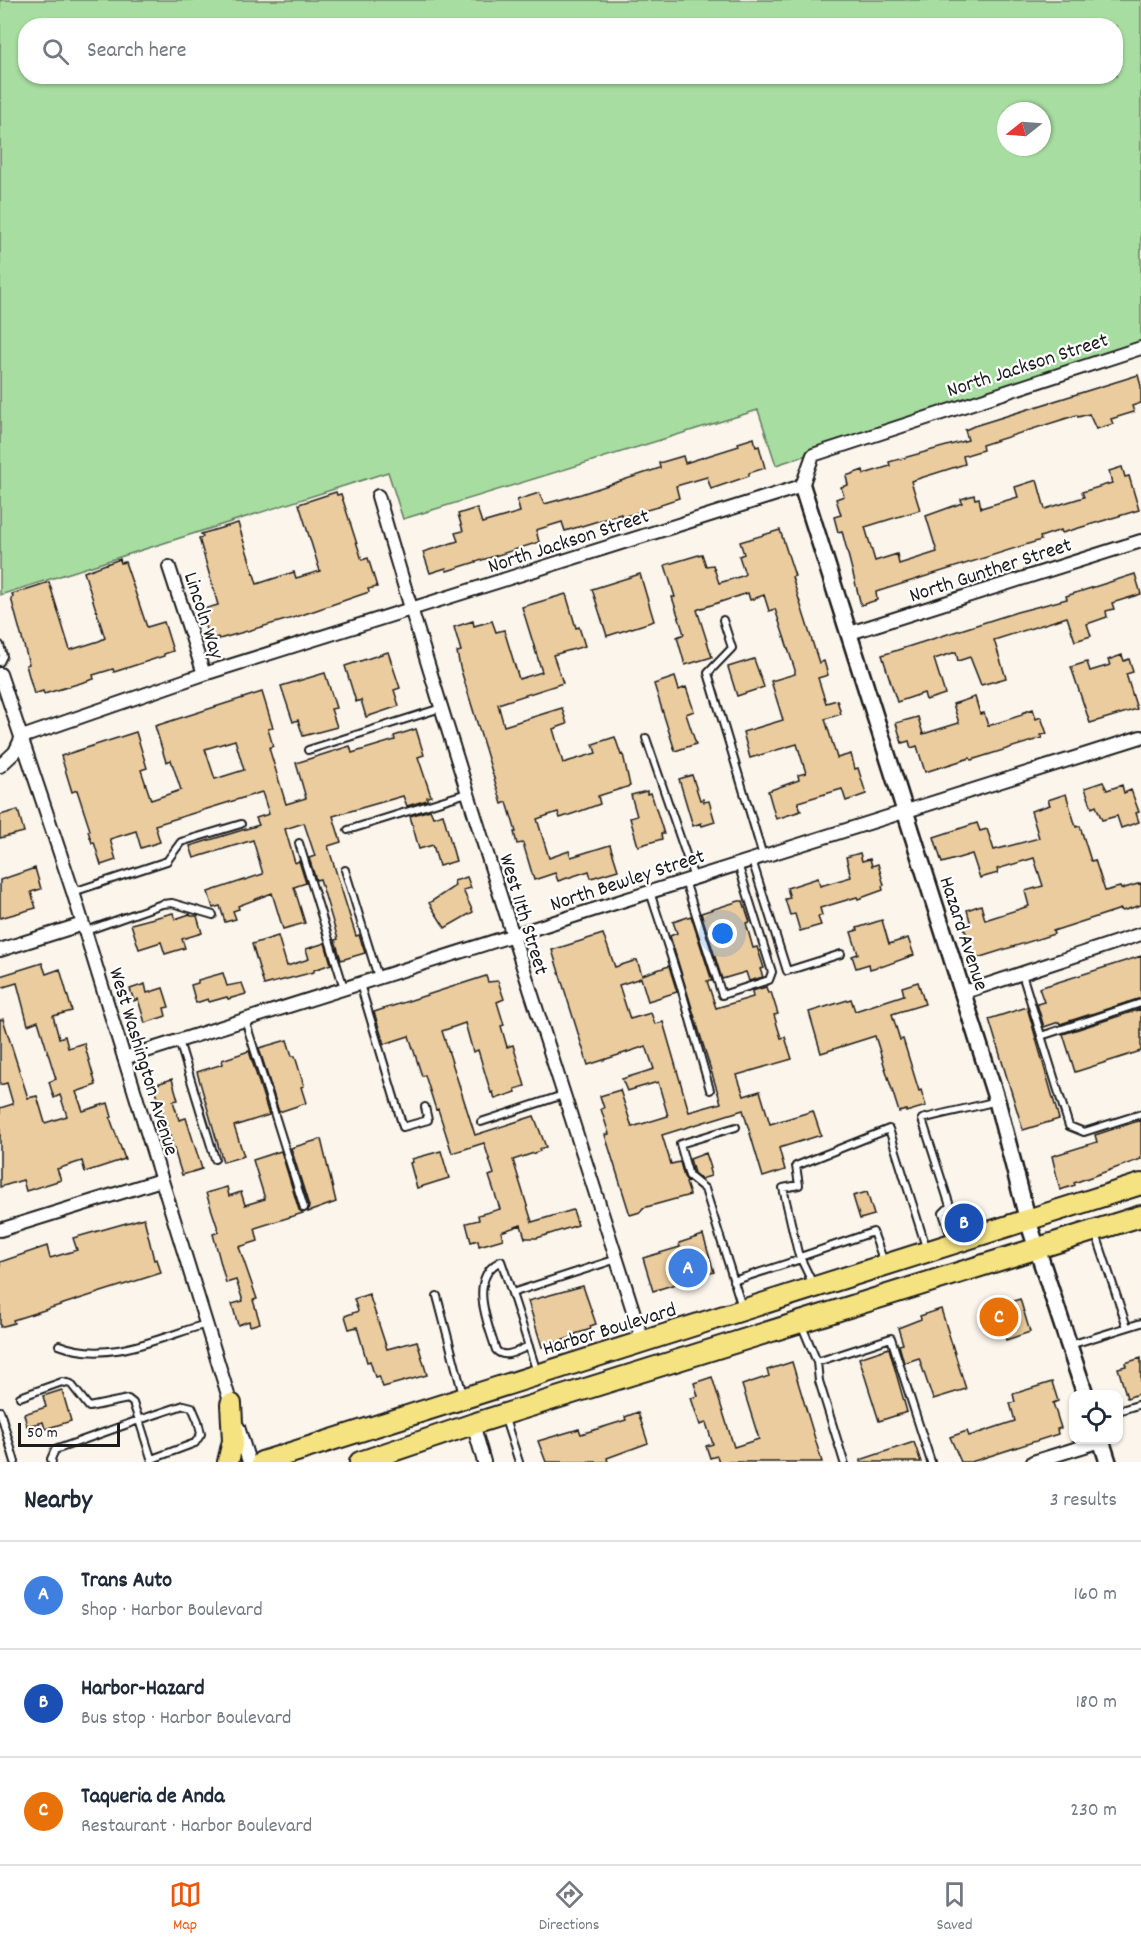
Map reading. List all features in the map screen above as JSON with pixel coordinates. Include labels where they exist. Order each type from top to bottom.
[{"type":"main road","name":"Harbor Boulevard","points":[[262,1462],[1141,1184]]},
{"type":"main road","points":[[360,1462],[473,1424],[1141,1216]]},
{"type":"main road","points":[[228,1462],[233,1441],[231,1404]]},
{"type":"street","name":"North Jackson Street","points":[[22,736],[204,674],[802,486],[813,455],[1141,348]]},
{"type":"street","name":"Hazard Avenue","points":[[802,486],[997,1101],[1028,1221],[1083,1390]]},
{"type":"street","name":"West 11th Street","points":[[378,496],[511,936],[643,1342]]},
{"type":"street","name":"North Gunther Street","points":[[850,633],[1141,542]]},
{"type":"street","name":"Lincoln Way","points":[[169,567],[204,674]]},
{"type":"street","name":"West Washington Avenue","points":[[0,674],[73,892],[249,1462]]},
{"type":"street","points":[[0,766],[15,752],[22,736]]},
{"type":"street","name":"North Bewley Street","points":[[124,1058],[1141,737]]},
{"type":"street","points":[[0,950],[84,928]]},
{"type":"street","points":[[962,993],[1141,934]]},
{"type":"street","points":[[0,1230],[162,1180]]},
{"type":"street","points":[[473,1424],[484,1462]]},
{"type":"street","points":[[1033,1462],[1089,1444]]},
{"type":"street","points":[[1102,1444],[1108,1462]]},
{"type":"lane","points":[[723,620],[732,648],[708,674],[758,857],[786,971],[841,954]]},
{"type":"lane","points":[[0,645],[3,656],[0,662]]},
{"type":"lane","points":[[308,750],[441,708]]},
{"type":"lane","points":[[646,738],[722,994],[770,980],[772,972],[738,864]]},
{"type":"lane","points":[[348,830],[467,793]]},
{"type":"lane","points":[[73,892],[167,861],[181,842],[241,824]]},
{"type":"lane","points":[[299,843],[344,988]]},
{"type":"lane","points":[[345,870],[379,978]]},
{"type":"lane","points":[[650,892],[681,984],[710,1090]]},
{"type":"lane","points":[[84,928],[162,904],[172,903],[213,915]]},
{"type":"lane","points":[[1022,973],[1069,1126],[1084,1132],[1141,1114]]},
{"type":"lane","points":[[360,984],[403,1127],[428,1120],[425,1107]]},
{"type":"lane","points":[[1041,1036],[1141,1003]]},
{"type":"lane","points":[[245,1020],[304,1208]]},
{"type":"lane","points":[[179,1041],[215,1159]]},
{"type":"lane","points":[[481,1122],[563,1095]]},
{"type":"lane","points":[[954,1244],[943,1213],[950,1206],[922,1119],[997,1101]]},
{"type":"lane","points":[[736,1127],[680,1144],[688,1176],[705,1189],[744,1310]]},
{"type":"lane","points":[[815,1288],[801,1258],[783,1188],[799,1185],[796,1166],[889,1129],[928,1252]]},
{"type":"lane","points":[[1095,1231],[1127,1327]]},
{"type":"lane","points":[[733,1281],[873,1232],[885,1265]]},
{"type":"lane","points":[[512,1293],[616,1259]]},
{"type":"lane","points":[[529,1346],[504,1355],[496,1350],[483,1308],[482,1289],[484,1280],[498,1262],[501,1261],[512,1293],[529,1346],[538,1375]]},
{"type":"lane","points":[[436,1296],[465,1398]]},
{"type":"lane","points":[[801,1323],[817,1362],[819,1381],[844,1462]]},
{"type":"lane","points":[[1068,1346],[1141,1323]]},
{"type":"lane","points":[[59,1345],[75,1351],[107,1353],[206,1324]]},
{"type":"lane","points":[[817,1362],[891,1338],[931,1462]]},
{"type":"lane","points":[[20,1397],[62,1382],[71,1384],[89,1407],[128,1400],[133,1403],[140,1420],[152,1460],[195,1443],[201,1434],[198,1421],[192,1407],[184,1405],[140,1420],[55,1450],[52,1462]]},
{"type":"lane","points":[[1123,1410],[1141,1404]]},
{"type":"lane","points":[[0,1411],[15,1462]]},
{"type":"lane","points":[[504,1415],[519,1462]]},
{"type":"green space","points":[[0,0],[1141,0],[1141,345],[776,465],[758,410],[403,519],[388,472],[0,595]]},
{"type":"building","points":[[1138,375],[1141,386],[1141,403],[1132,406],[1134,412],[1111,419],[1113,424],[1096,429],[1089,414],[1078,417],[1077,415],[982,445],[983,450],[963,456],[965,464],[911,481],[920,510],[865,527],[875,561],[897,554],[899,564],[937,552],[926,516],[962,503],[961,499],[974,495],[975,499],[979,498],[981,508],[1018,497],[1015,487],[1037,480],[1045,509],[1084,497],[1082,492],[1112,483],[1109,471],[1122,467],[1125,477],[1129,476],[1139,510],[1062,533],[1061,530],[1040,537],[1041,540],[876,592],[877,600],[861,605],[842,531],[838,532],[834,517],[841,515],[836,499],[844,496],[841,487],[848,485],[846,476],[863,470],[864,474],[890,466],[889,462],[968,440],[965,430],[974,426]]},
{"type":"building","points":[[754,438],[756,447],[759,446],[765,468],[749,473],[749,476],[711,489],[707,477],[676,486],[679,498],[661,504],[661,506],[622,517],[621,514],[565,531],[562,522],[536,530],[539,542],[447,571],[446,568],[430,573],[423,552],[458,541],[455,533],[463,531],[458,514],[477,508],[482,523],[520,512],[517,500],[539,493],[544,504],[660,468],[659,463],[683,456],[685,463],[739,446],[738,443]]},
{"type":"building","points":[[336,492],[337,495],[341,494],[362,560],[368,558],[377,587],[368,589],[369,592],[296,617],[219,639],[218,637],[209,639],[200,610],[218,605],[199,538],[203,537],[201,534],[238,523],[257,584],[294,572],[296,578],[320,571],[299,504]]},
{"type":"building","points":[[780,530],[819,663],[824,661],[828,675],[818,678],[825,700],[826,703],[837,700],[841,714],[825,719],[837,758],[851,754],[866,794],[846,801],[842,789],[798,802],[801,811],[776,819],[768,791],[799,780],[798,775],[806,773],[797,744],[750,758],[743,732],[783,720],[771,681],[795,674],[775,609],[769,611],[764,595],[750,600],[748,593],[697,610],[712,657],[685,665],[677,637],[684,634],[665,565],[702,554],[706,566],[713,565],[719,583],[742,576],[745,574],[739,556],[744,554],[740,542]]},
{"type":"building","points":[[120,559],[121,563],[125,562],[147,627],[164,622],[173,651],[114,672],[113,669],[93,675],[94,679],[44,694],[43,691],[34,694],[26,665],[29,664],[11,598],[12,594],[49,582],[70,650],[99,641],[105,638],[84,572]]},
{"type":"building","points":[[640,574],[654,621],[607,636],[592,589]]},
{"type":"building","points":[[1135,574],[1141,594],[1112,603],[1114,609],[1106,611],[1107,617],[1087,624],[1091,636],[1075,641],[1067,617],[994,640],[1006,678],[981,685],[970,657],[958,661],[956,652],[934,659],[945,694],[926,700],[924,693],[897,702],[882,655],[1017,612],[1067,599],[1066,596]]},
{"type":"building","points":[[566,594],[576,628],[579,627],[585,646],[553,655],[563,683],[498,704],[504,726],[562,708],[567,724],[553,729],[563,763],[596,753],[593,744],[615,737],[621,755],[623,754],[630,786],[598,796],[600,804],[578,812],[560,818],[558,812],[537,819],[549,858],[569,851],[571,857],[610,845],[618,870],[591,878],[589,871],[558,881],[555,873],[534,880],[523,843],[517,844],[514,832],[516,832],[507,802],[502,804],[460,667],[457,652],[461,651],[454,627],[473,621],[474,626],[492,621],[496,632],[504,630],[519,679],[542,672],[522,607]]},
{"type":"building","points":[[388,652],[400,688],[394,690],[399,706],[366,717],[361,700],[356,702],[345,666]]},
{"type":"building","points":[[1122,655],[1124,661],[1129,659],[1133,672],[1126,674],[1137,709],[1090,723],[1071,667],[1087,662],[1090,671],[1110,665],[1108,660]]},
{"type":"building","points":[[754,659],[764,687],[737,696],[728,667]]},
{"type":"building","points":[[325,673],[336,708],[331,709],[337,727],[303,736],[298,720],[293,722],[281,686]]},
{"type":"building","points":[[675,677],[679,690],[686,687],[694,711],[686,714],[696,744],[675,751],[654,684]]},
{"type":"building","points":[[262,692],[273,728],[268,729],[273,746],[269,748],[286,804],[306,798],[296,763],[350,746],[352,753],[395,740],[394,736],[416,729],[424,755],[418,757],[431,796],[427,797],[427,800],[407,806],[403,796],[333,816],[341,842],[328,846],[356,936],[359,935],[365,953],[341,960],[335,940],[338,939],[320,879],[316,880],[309,858],[315,856],[304,823],[285,829],[295,863],[299,861],[306,883],[294,887],[305,923],[283,929],[272,893],[238,906],[239,909],[233,911],[236,919],[225,922],[220,906],[213,908],[208,892],[263,874],[253,840],[194,858],[190,846],[259,825],[256,818],[269,814],[262,792],[155,825],[160,842],[141,848],[136,831],[110,839],[116,860],[101,865],[88,831],[90,830],[77,790],[72,792],[61,756],[136,732],[147,768],[141,770],[151,800],[181,790],[171,760],[166,762],[155,726]],"holes":[[[235,740],[244,770],[215,779],[205,749]]]},
{"type":"building","points":[[975,697],[980,714],[984,713],[988,726],[1033,709],[1036,719],[1041,717],[1047,734],[1041,735],[1042,738],[925,772],[917,746],[911,748],[909,741],[902,743],[896,723],[918,717],[923,734],[959,723],[953,704]]},
{"type":"building","points":[[692,775],[700,800],[709,801],[715,822],[693,826],[679,779]]},
{"type":"building","points":[[1103,782],[1107,790],[1122,785],[1124,793],[1131,790],[1139,812],[1136,813],[1139,822],[1121,828],[1117,816],[1102,820],[1096,806],[1092,808],[1085,788]]},
{"type":"building","points":[[647,791],[647,794],[651,793],[664,834],[661,834],[662,839],[638,846],[630,818],[637,816],[631,795]]},
{"type":"building","points":[[1066,794],[1076,827],[1080,826],[1091,861],[1095,860],[1105,891],[1141,883],[1141,905],[1122,911],[1121,909],[1053,931],[1054,934],[974,959],[964,927],[971,925],[967,910],[981,905],[985,920],[1029,906],[1025,891],[1043,886],[1034,858],[997,869],[998,873],[980,878],[972,854],[942,863],[934,837],[977,823],[980,831],[987,829],[994,850],[1039,838],[1031,811],[1050,805],[1048,800]]},
{"type":"building","points":[[18,810],[24,832],[0,838],[0,815]]},
{"type":"building","points":[[430,810],[433,817],[443,814],[456,861],[439,866],[433,845],[419,849],[410,816]]},
{"type":"building","points":[[860,853],[862,861],[870,859],[872,866],[878,864],[884,885],[883,890],[820,908],[822,915],[818,917],[821,925],[800,931],[795,914],[790,915],[785,899],[790,898],[787,888],[818,878],[820,886],[851,877],[846,857]]},
{"type":"building","points":[[35,868],[41,889],[31,892],[36,908],[0,918],[0,880]]},
{"type":"building","points":[[467,877],[471,888],[463,890],[473,912],[445,928],[429,903],[455,886],[454,881]]},
{"type":"building","points":[[743,901],[750,922],[746,923],[753,948],[757,947],[764,968],[760,969],[763,977],[749,981],[746,972],[722,979],[701,913]]},
{"type":"building","points":[[173,913],[175,919],[190,914],[197,916],[202,933],[182,939],[185,948],[165,954],[161,942],[139,949],[131,924]]},
{"type":"building","points":[[691,916],[712,981],[707,981],[716,1008],[753,997],[752,991],[766,987],[768,993],[771,992],[778,1014],[774,1015],[781,1038],[785,1037],[792,1059],[737,1075],[744,1096],[760,1091],[770,1124],[813,1111],[821,1135],[779,1148],[785,1170],[763,1177],[743,1110],[662,1135],[671,1164],[680,1162],[684,1177],[688,1182],[686,1183],[690,1195],[643,1208],[640,1212],[630,1215],[605,1135],[609,1134],[601,1109],[604,1108],[600,1096],[620,1090],[632,1127],[668,1116],[658,1082],[627,1091],[622,1079],[654,1069],[646,1046],[588,1065],[552,950],[603,934],[615,967],[637,960],[642,975],[669,966],[677,992],[648,1001],[641,978],[619,985],[630,1019],[651,1013],[655,1024],[663,1022],[689,1112],[721,1103],[670,936],[677,933],[673,922]]},
{"type":"building","points":[[882,920],[889,944],[908,938],[914,955],[881,967],[870,969],[869,964],[856,968],[852,956],[858,954],[851,932]]},
{"type":"building","points":[[278,936],[287,966],[309,959],[306,949],[325,943],[331,964],[314,970],[314,972],[264,985],[252,944]]},
{"type":"building","points":[[1141,956],[1141,998],[1044,1027],[1037,1004],[1044,1002],[1039,988]]},
{"type":"building","points":[[42,963],[46,974],[60,969],[72,1011],[53,1016],[59,1038],[65,1036],[68,1048],[84,1043],[96,1085],[76,1092],[83,1111],[108,1103],[112,1117],[110,1118],[125,1159],[85,1172],[82,1161],[57,1169],[61,1180],[26,1191],[23,1180],[0,1187],[0,1108],[13,1104],[7,1083],[0,1085],[0,1020],[3,1019],[28,1098],[37,1096],[45,1123],[67,1116],[60,1095],[54,1098],[49,1082],[56,1079],[38,1021],[28,1025],[17,983],[0,988],[0,976]]},
{"type":"building","points":[[223,973],[227,986],[242,983],[246,994],[209,1002],[208,999],[196,1003],[191,985],[198,983],[198,980]]},
{"type":"building","points":[[486,976],[488,982],[498,981],[504,999],[497,1002],[504,1025],[501,1026],[507,1047],[513,1045],[525,1086],[515,1089],[516,1092],[495,1099],[493,1092],[491,1093],[478,1050],[473,1052],[465,1023],[442,1031],[475,1135],[534,1116],[546,1147],[513,1160],[532,1222],[573,1210],[578,1225],[537,1238],[525,1238],[521,1225],[501,1232],[503,1239],[479,1246],[478,1240],[471,1242],[466,1223],[479,1220],[478,1215],[500,1209],[489,1176],[494,1174],[484,1143],[452,1153],[438,1109],[436,1110],[425,1075],[422,1076],[409,1036],[384,1044],[374,1012]]},
{"type":"building","points":[[918,982],[925,1004],[892,1014],[926,1106],[899,1112],[875,1036],[821,1053],[809,1012],[851,999],[855,1011],[904,995],[902,987]]},
{"type":"building","points":[[145,984],[147,993],[163,988],[169,1007],[164,1008],[166,1016],[145,1023],[138,999],[134,1001],[130,989]]},
{"type":"building","points":[[1027,1007],[1059,1119],[1023,1130],[989,1019]]},
{"type":"building","points":[[1141,1009],[1141,1051],[1075,1072],[1063,1034]]},
{"type":"building","points":[[287,1040],[292,1056],[295,1056],[304,1086],[301,1087],[306,1103],[279,1112],[259,1048]]},
{"type":"building","points":[[249,1051],[269,1115],[234,1126],[244,1156],[223,1162],[197,1072],[223,1064],[222,1060]]},
{"type":"building","points":[[172,1079],[178,1100],[173,1101],[179,1120],[186,1118],[202,1169],[182,1175],[154,1085]]},
{"type":"building","points":[[1141,1120],[1141,1159],[1060,1190],[1052,1156],[1097,1142],[1095,1135]]},
{"type":"building","points":[[321,1139],[336,1202],[308,1212],[309,1206],[291,1148]]},
{"type":"building","points":[[281,1151],[299,1210],[303,1213],[255,1228],[258,1241],[239,1247],[257,1299],[253,1300],[260,1323],[250,1326],[249,1321],[238,1325],[232,1304],[243,1301],[236,1280],[226,1283],[213,1234],[219,1232],[206,1193],[227,1187],[229,1196],[241,1192],[245,1205],[265,1199],[253,1160]]},
{"type":"building","points":[[441,1151],[449,1178],[417,1188],[410,1163],[413,1162],[412,1159]]},
{"type":"building","points":[[706,1153],[711,1176],[701,1179],[694,1173],[690,1159]]},
{"type":"building","points":[[867,1192],[874,1215],[860,1219],[853,1196]]},
{"type":"building","points":[[144,1218],[154,1260],[157,1259],[161,1273],[13,1320],[14,1323],[0,1327],[0,1262],[47,1246],[50,1258],[77,1250],[73,1238]]},
{"type":"building","points":[[703,1235],[714,1272],[653,1291],[643,1258],[680,1247],[679,1243]]},
{"type":"building","points":[[583,1286],[596,1324],[590,1326],[591,1329],[575,1334],[576,1336],[542,1347],[528,1301]]},
{"type":"building","points":[[369,1294],[387,1349],[417,1341],[427,1375],[383,1387],[379,1376],[375,1377],[370,1361],[367,1362],[357,1327],[349,1329],[345,1316],[358,1311],[354,1299]]},
{"type":"building","points":[[1020,1299],[1030,1332],[1006,1340],[995,1307]]},
{"type":"building","points":[[941,1309],[966,1389],[933,1399],[919,1358],[904,1363],[899,1345],[903,1344],[898,1328],[921,1319],[920,1316]]},
{"type":"building","points":[[889,1348],[907,1412],[879,1421],[859,1358]]},
{"type":"building","points":[[1141,1358],[1141,1393],[1127,1398],[1118,1368]]},
{"type":"building","points":[[792,1362],[822,1462],[719,1462],[717,1456],[710,1458],[706,1446],[713,1444],[706,1423],[700,1425],[691,1398],[698,1396],[694,1383],[712,1377],[734,1447],[759,1439],[742,1385],[769,1376],[767,1370]]},
{"type":"building","points":[[1052,1382],[1058,1401],[1053,1403],[1061,1428],[1057,1429],[1058,1434],[971,1462],[961,1462],[950,1437],[967,1431],[969,1436],[1015,1421],[1010,1403],[1015,1402],[1013,1394]]},
{"type":"building","points":[[62,1390],[71,1421],[45,1429],[43,1422],[27,1426],[24,1414],[46,1407],[43,1396]]},
{"type":"building","points":[[638,1412],[648,1443],[607,1458],[608,1462],[546,1462],[538,1441],[579,1429],[581,1434],[626,1420],[625,1417]]},
{"type":"building","points":[[914,1442],[921,1462],[860,1462],[860,1460]]},
{"type":"place","name":"Harbor-Hazard","points":[[964,1223]]},
{"type":"place","name":"Trans Auto","points":[[688,1268]]},
{"type":"place","name":"Taqueria de Anda","points":[[999,1317]]}]
